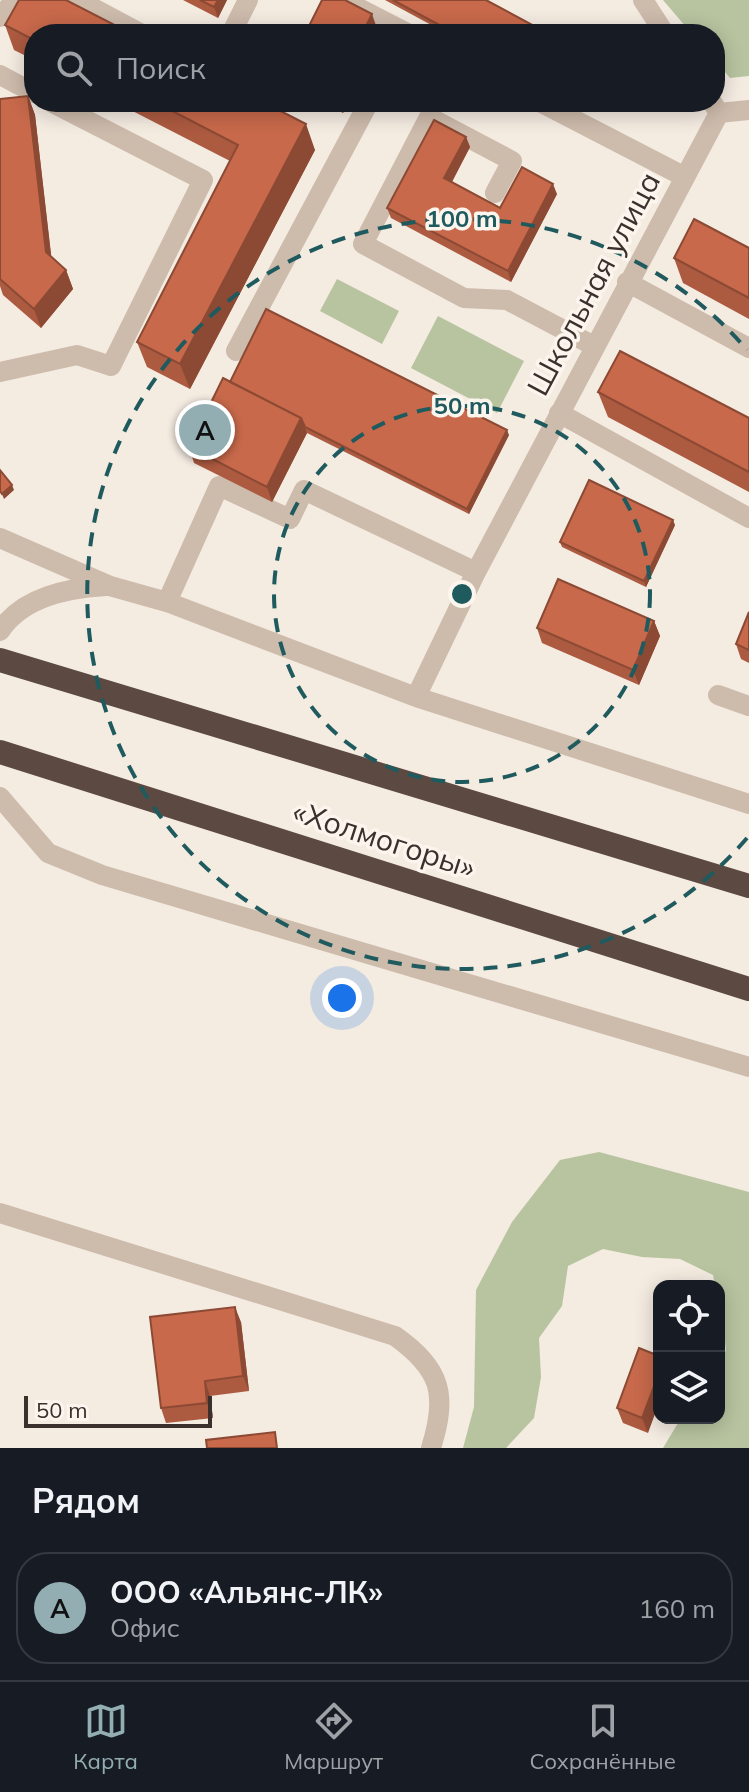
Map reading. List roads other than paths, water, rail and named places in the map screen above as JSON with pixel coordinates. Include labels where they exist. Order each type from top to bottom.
[{"type":"highway","name":"«Холмогоры»","points":[[0,660],[749,886]]},
{"type":"highway","name":"«Холмогоры»","points":[[0,752],[749,989]]},
{"type":"street","points":[[0,17],[15,0]]},
{"type":"street","points":[[78,0],[123,24]]},
{"type":"street","points":[[236,24],[248,0]]},
{"type":"street","points":[[343,0],[388,24]]},
{"type":"street","points":[[643,0],[659,24]]},
{"type":"street","points":[[0,75],[24,88]]},
{"type":"street","points":[[725,109],[749,110]]},
{"type":"street","points":[[0,372],[77,355],[111,366],[203,180],[70,112]]},
{"type":"street","points":[[236,351],[364,112]]},
{"type":"street","points":[[559,112],[685,177]]},
{"type":"street","name":"Школьная улица","points":[[416,697],[476,572],[685,177],[714,112]]},
{"type":"street","points":[[495,193],[512,161],[429,117],[363,244],[464,298],[507,300],[594,346]]},
{"type":"street","points":[[627,282],[749,348]]},
{"type":"street","points":[[559,413],[749,518]]},
{"type":"street","points":[[167,602],[219,486],[290,519],[304,490],[476,572]]},
{"type":"street","points":[[0,538],[110,586],[167,602],[416,697],[749,804]]},
{"type":"street","points":[[0,631],[38,599],[75,588],[110,586]]},
{"type":"street","points":[[718,695],[749,706]]},
{"type":"street","points":[[0,797],[48,853],[102,875],[749,1067]]},
{"type":"street","points":[[0,1213],[395,1336],[423,1356],[438,1384],[439,1421],[431,1448]]},
{"type":"place","name":"ООО «Альянс-ЛК»","points":[[205,430]]}]
